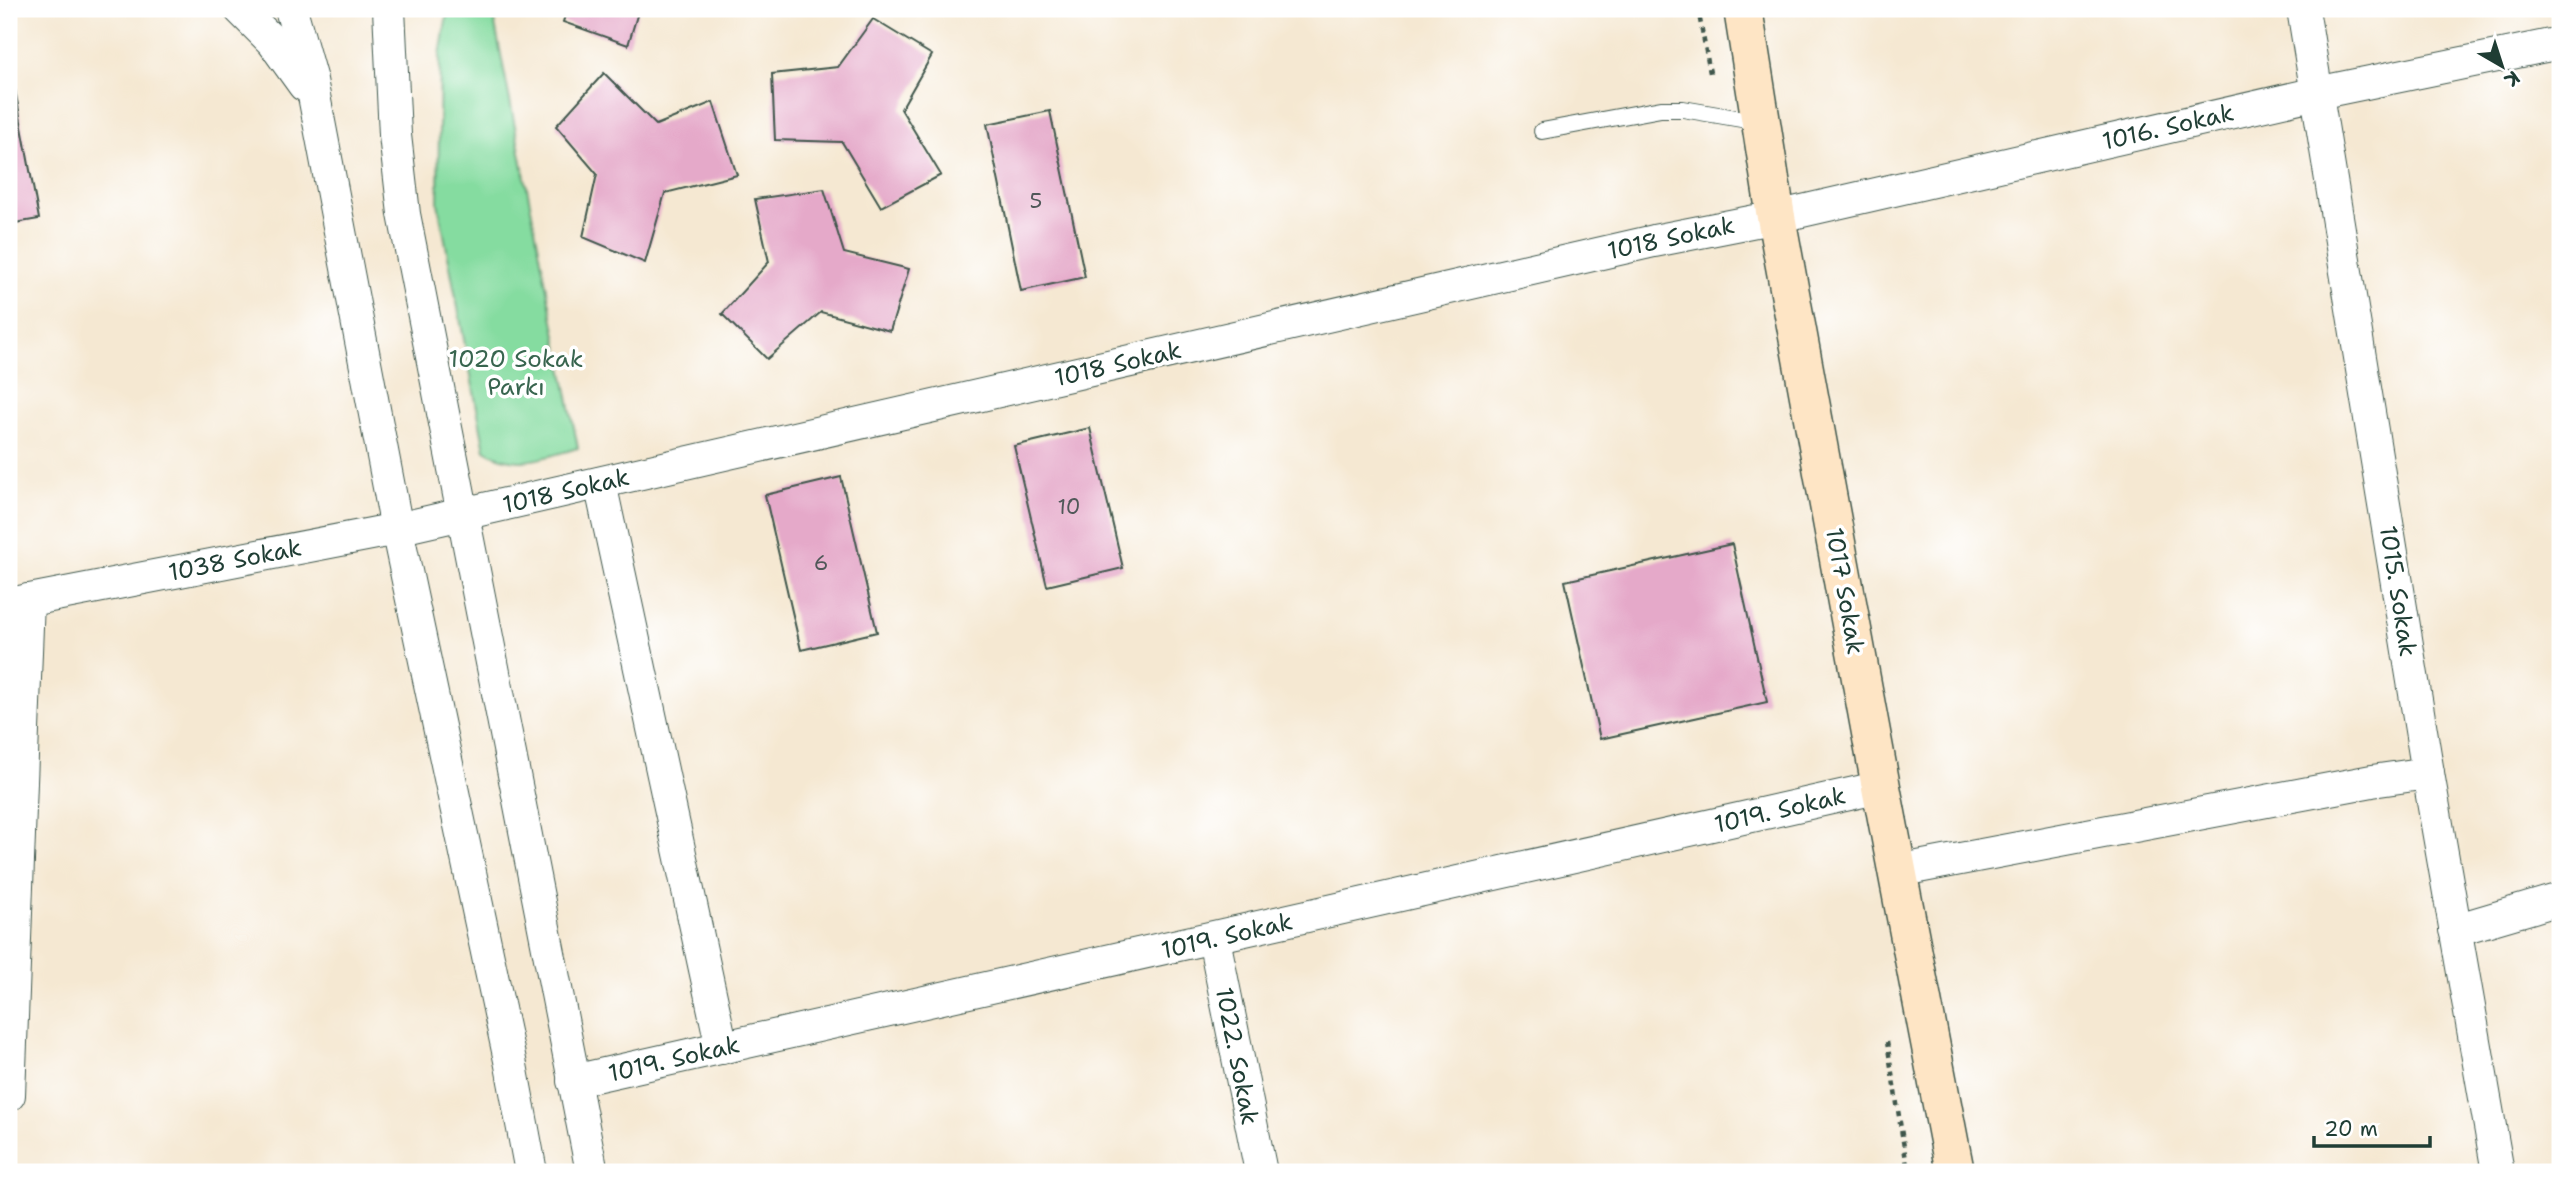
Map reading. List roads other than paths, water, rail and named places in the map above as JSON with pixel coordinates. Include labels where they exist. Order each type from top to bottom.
[{"type":"street","points":[[240,9],[273,42],[316,101]]},
{"type":"street","points":[[291,9],[316,101],[397,529],[511,1065],[531,1172]]},
{"type":"street","points":[[389,9],[395,135],[404,214],[592,1172]]},
{"type":"street","name":"1017 Sokak","points":[[1743,9],[1776,216],[1955,1172]]},
{"type":"street","name":"1015. Sokak","points":[[2303,9],[2428,773],[2498,1172]]},
{"type":"street","name":"1016. Sokak","points":[[1776,216],[2316,93],[2560,43]]},
{"type":"street","name":"1018 Sokak","points":[[461,514],[1654,241],[1776,216]]},
{"type":"street","points":[[600,483],[722,1048]]},
{"type":"street","name":"1038 Sokak","points":[[19,602],[397,529],[461,514]]},
{"type":"street","points":[[9,1095],[19,602]]},
{"type":"street","points":[[1898,871],[2372,781],[2428,773]]},
{"type":"street","name":"1019. Sokak","points":[[573,1081],[1881,787]]},
{"type":"street","points":[[2455,930],[2560,899]]},
{"type":"street","name":"1022. Sokak","points":[[1214,939],[1261,1172]]},
{"type":"lane","points":[[1542,131],[1661,109],[1683,109],[1762,123]]},
{"type":"park label","name":"1020 Sokak Parkı","points":[[516,373]]}]
